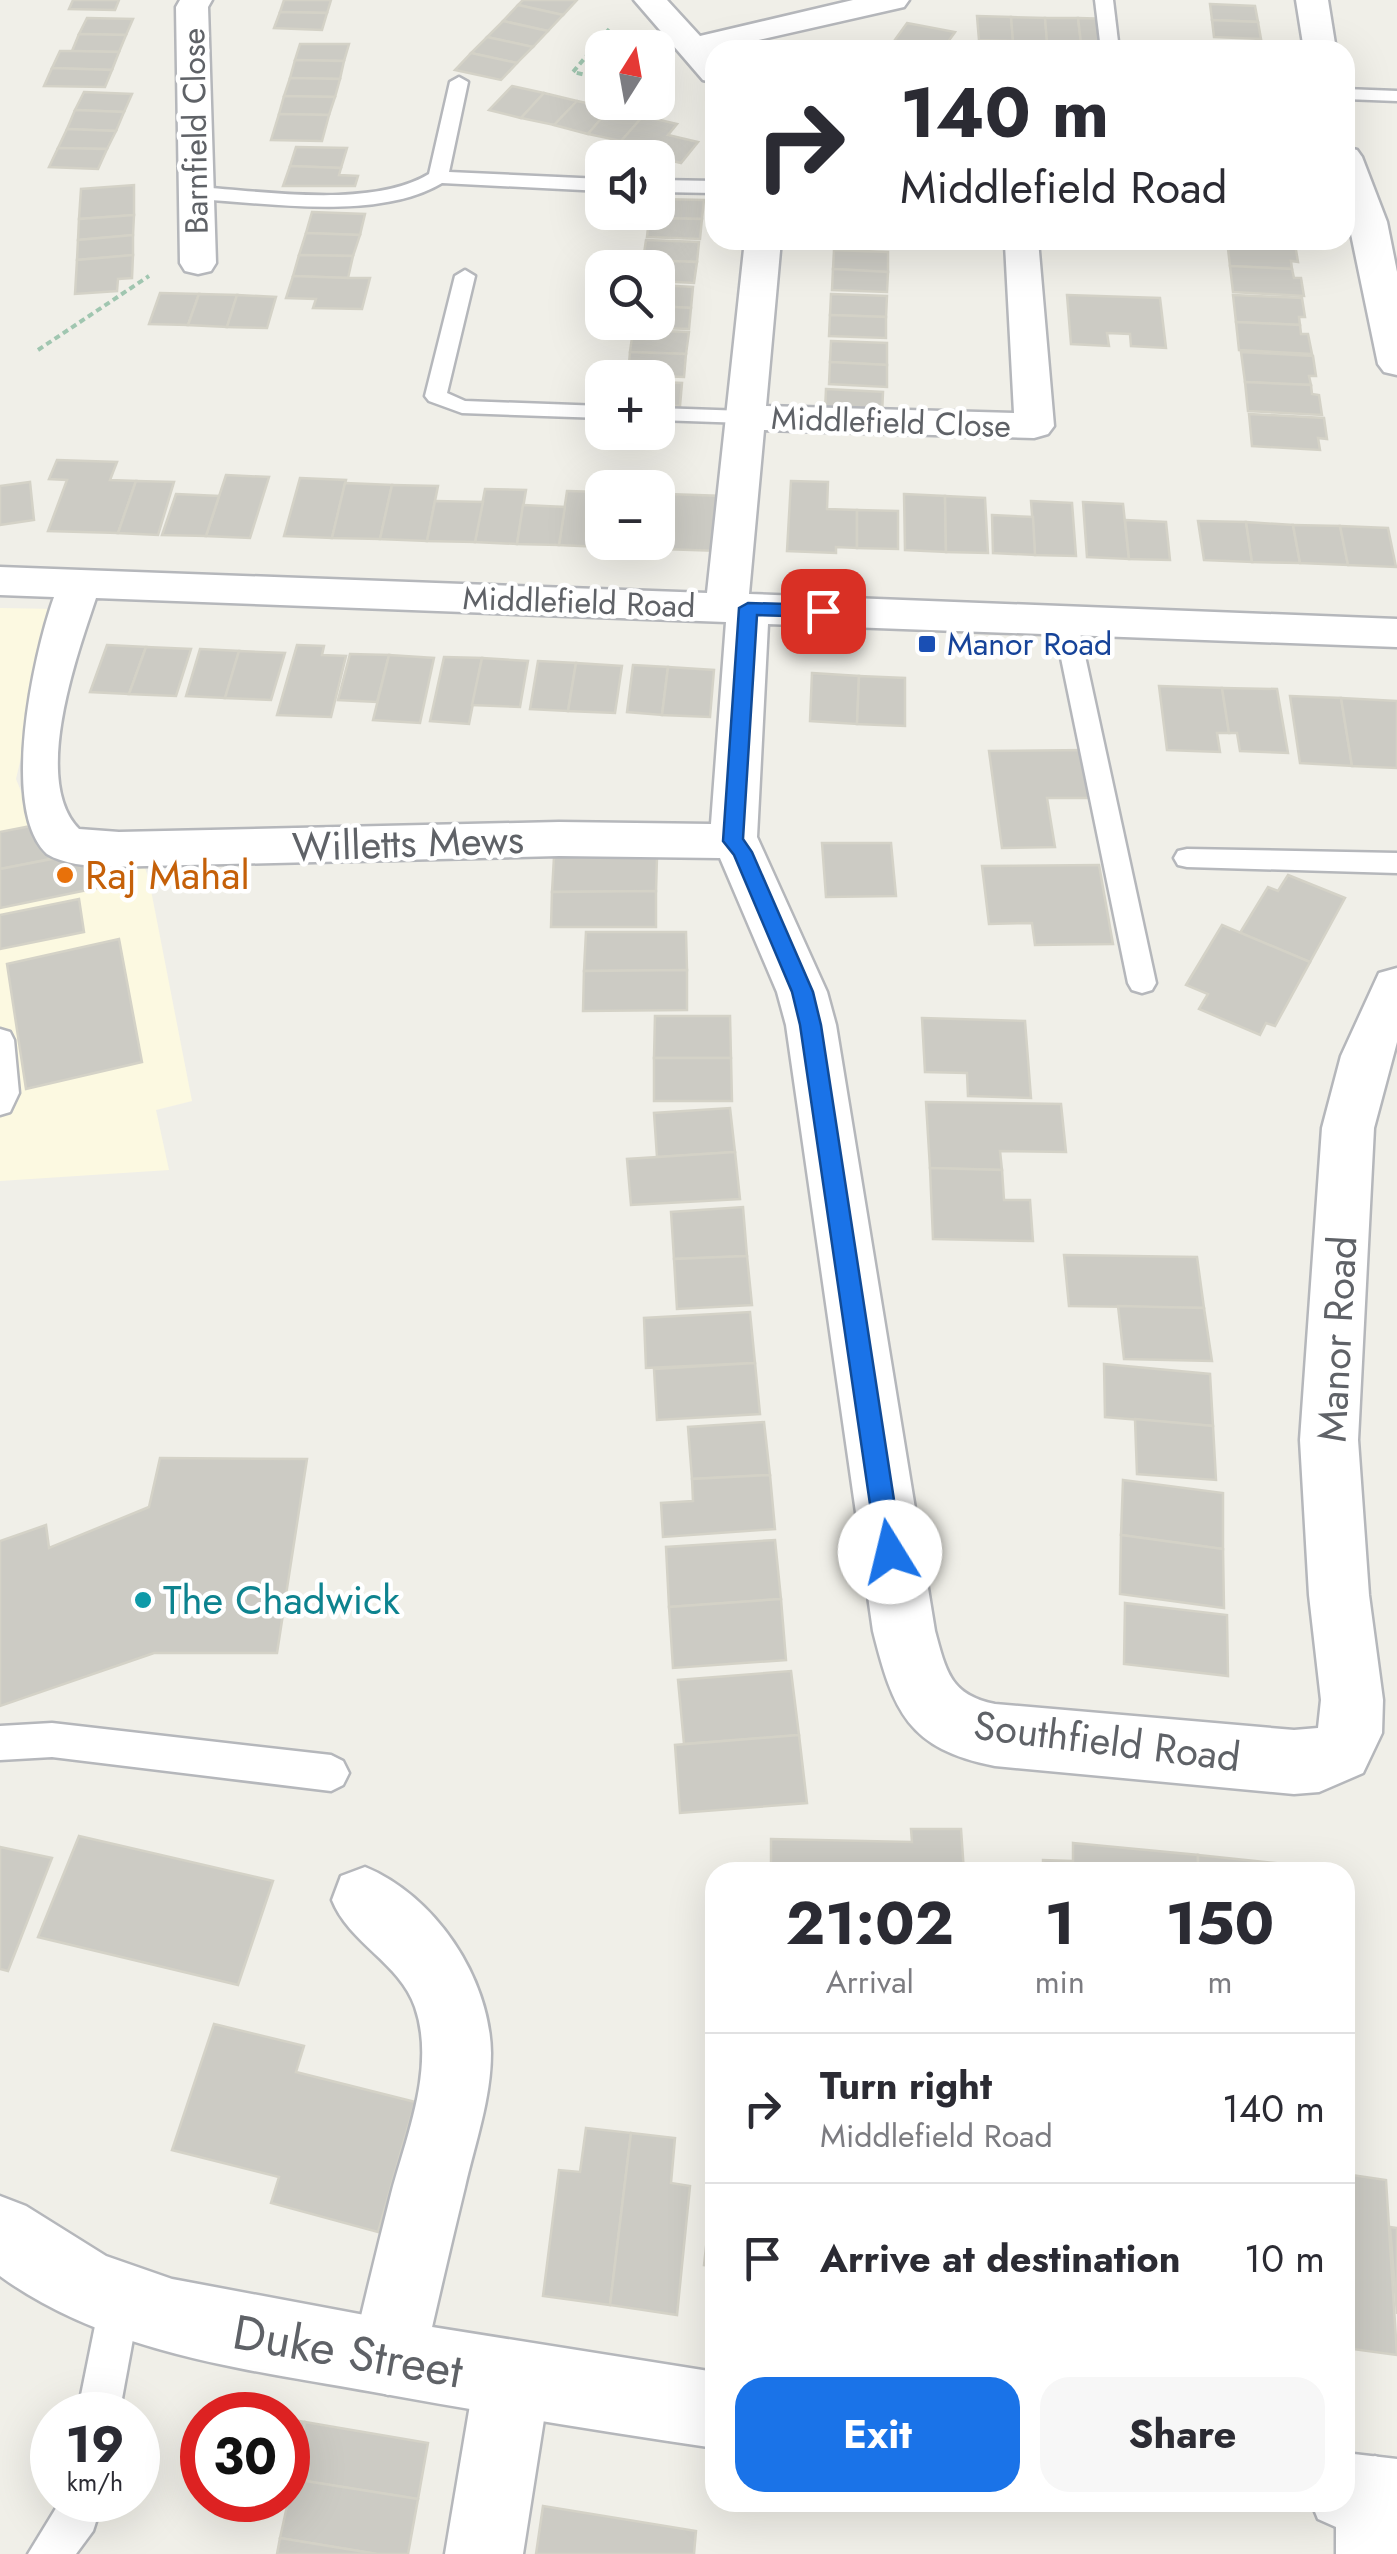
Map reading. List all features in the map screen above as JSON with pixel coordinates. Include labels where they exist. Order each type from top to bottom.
[{"type":"street","name":"Barnfield Close","points":[[196,0],[192,7],[198,253]]},
{"type":"street","points":[[724,40],[893,0]]},
{"type":"street","points":[[1312,0],[1318,40]]},
{"type":"street","points":[[636,7],[694,47],[705,61]]},
{"type":"street","points":[[694,47],[705,44]]},
{"type":"street","points":[[1355,174],[1383,222],[1397,364]]},
{"type":"street","points":[[733,841],[745,417],[762,250]]},
{"type":"street","name":"Middlefield Close","points":[[745,417],[1034,426],[1023,250]]},
{"type":"street","name":"Middlefield Road","points":[[0,582],[1397,632]]},
{"type":"street","name":"Willetts Mews","points":[[80,584],[34,714],[27,756],[34,809],[40,824],[60,841],[106,848],[154,849],[559,839],[733,841]]},
{"type":"street","name":"Southfield Road","points":[[733,841],[742,852],[802,992],[811,1025],[895,1588],[917,1681],[928,1700],[945,1718],[970,1730],[995,1735],[1294,1762],[1319,1760],[1340,1750],[1350,1733],[1352,1700]]},
{"type":"street","name":"Manor Road","points":[[1352,1700],[1334,1517],[1330,1440],[1333,1361],[1354,1089],[1372,1033],[1397,987]]},
{"type":"street","points":[[364,1900],[406,1936],[431,1966],[450,2008],[456,2049],[450,2102],[388,2358]]},
{"type":"street","name":"Duke Street","points":[[0,2232],[53,2270],[120,2301],[210,2325],[512,2381],[705,2409]]},
{"type":"street","points":[[484,2554],[512,2381]]},
{"type":"lane","points":[[1104,0],[1109,40]]},
{"type":"lane","points":[[438,177],[459,82]]},
{"type":"lane","points":[[1355,94],[1397,96]]},
{"type":"lane","points":[[197,194],[387,197],[419,191],[438,177],[585,184]]},
{"type":"lane","points":[[675,186],[705,187]]},
{"type":"lane","points":[[465,276],[436,396],[462,406],[585,411]]},
{"type":"lane","points":[[675,415],[745,417]]},
{"type":"lane","points":[[1065,619],[1142,983]]},
{"type":"lane","points":[[1187,858],[1397,862]]},
{"type":"lane","points":[[0,1040],[5,1093],[0,1104]]},
{"type":"lane","points":[[0,1743],[52,1740],[330,1774]]},
{"type":"lane","points":[[102,2392],[120,2301]]},
{"type":"lane","points":[[50,2554],[74,2522]]},
{"type":"path","points":[[614,30],[636,7]]},
{"type":"path","points":[[585,60],[574,72],[585,75]]},
{"type":"path","points":[[38,350],[198,253]]},
{"type":"shaded area","points":[[0,608],[56,609],[16,779],[43,845],[142,859],[149,880],[192,1101],[156,1110],[169,1170],[0,1181]]},
{"type":"building","points":[[73,0],[119,0],[115,10],[69,9]]},
{"type":"building","points":[[284,0],[331,0],[327,13],[280,12]]},
{"type":"building","points":[[523,0],[577,0],[563,15],[518,5]]},
{"type":"building","points":[[1210,4],[1255,6],[1258,22],[1212,20]]},
{"type":"building","points":[[518,5],[563,15],[548,31],[503,21]]},
{"type":"building","points":[[280,12],[327,13],[322,30],[274,28]]},
{"type":"building","points":[[977,16],[1011,17],[1013,40],[979,40]]},
{"type":"building","points":[[1011,17],[1045,18],[1047,40],[1013,40]]},
{"type":"building","points":[[87,18],[133,19],[126,35],[79,34]]},
{"type":"building","points":[[1045,18],[1078,18],[1081,40],[1047,40]]},
{"type":"building","points":[[1078,18],[1112,19],[1115,40],[1081,40]]},
{"type":"building","points":[[1212,20],[1258,22],[1261,39],[1214,37]]},
{"type":"building","points":[[503,21],[548,31],[533,47],[487,37]]},
{"type":"building","points":[[907,23],[955,32],[949,40],[895,40]]},
{"type":"building","points":[[79,34],[126,35],[119,52],[72,51]]},
{"type":"building","points":[[487,37],[533,47],[517,63],[471,53]]},
{"type":"building","points":[[300,44],[349,44],[344,61],[295,60]]},
{"type":"building","points":[[60,51],[119,52],[112,70],[52,68]]},
{"type":"building","points":[[471,53],[517,63],[501,80],[455,70]]},
{"type":"building","points":[[295,60],[344,61],[340,79],[290,78]]},
{"type":"building","points":[[52,68],[112,70],[105,87],[44,86]]},
{"type":"building","points":[[290,78],[340,79],[335,97],[284,96]]},
{"type":"building","points":[[512,86],[544,93],[521,118],[489,110]]},
{"type":"building","points":[[84,92],[132,94],[124,112],[75,110]]},
{"type":"building","points":[[544,93],[577,101],[554,125],[521,118]]},
{"type":"building","points":[[284,96],[335,97],[329,115],[279,114]]},
{"type":"building","points":[[577,101],[585,103],[585,120],[600,120],[588,134],[554,125]]},
{"type":"building","points":[[75,110],[124,112],[116,131],[67,129]]},
{"type":"building","points":[[279,114],[329,115],[322,141],[271,140]]},
{"type":"building","points":[[600,120],[639,120],[622,140],[588,134]]},
{"type":"building","points":[[640,120],[660,120],[677,124],[668,135],[698,142],[681,163],[675,162],[675,140],[622,140]]},
{"type":"building","points":[[67,129],[116,131],[107,149],[58,148]]},
{"type":"building","points":[[296,147],[347,148],[341,168],[290,166]]},
{"type":"building","points":[[58,148],[107,149],[98,169],[49,167]]},
{"type":"building","points":[[290,166],[341,168],[339,175],[358,176],[355,186],[283,186]]},
{"type":"building","points":[[134,185],[134,215],[79,219],[81,189]]},
{"type":"building","points":[[675,199],[704,200],[702,219],[675,218]]},
{"type":"building","points":[[312,212],[365,214],[360,235],[306,233]]},
{"type":"building","points":[[134,215],[133,235],[78,240],[79,219]]},
{"type":"building","points":[[675,218],[702,219],[700,239],[647,237],[648,230],[675,230]]},
{"type":"building","points":[[306,233],[360,235],[353,256],[299,255]]},
{"type":"building","points":[[133,235],[133,255],[77,260],[78,240]]},
{"type":"building","points":[[646,240],[699,242],[697,262],[675,261],[675,250],[644,250]]},
{"type":"building","points":[[834,250],[888,252],[888,272],[833,269]]},
{"type":"building","points":[[1228,250],[1296,250],[1298,262],[1291,261],[1292,269],[1230,266]]},
{"type":"building","points":[[133,255],[132,278],[118,279],[117,291],[75,294],[77,260]]},
{"type":"building","points":[[299,255],[353,256],[348,278],[293,276]]},
{"type":"building","points":[[675,261],[697,262],[694,283],[675,282]]},
{"type":"building","points":[[1230,266],[1292,269],[1294,278],[1301,278],[1304,296],[1233,292]]},
{"type":"building","points":[[833,269],[888,272],[887,292],[832,290]]},
{"type":"building","points":[[293,276],[370,278],[362,309],[313,308],[316,299],[286,298]]},
{"type":"building","points":[[675,286],[693,287],[691,308],[675,307]]},
{"type":"building","points":[[160,293],[199,294],[188,325],[149,324]]},
{"type":"building","points":[[199,294],[237,295],[227,327],[188,325]]},
{"type":"building","points":[[831,294],[887,296],[886,317],[830,315]]},
{"type":"building","points":[[237,295],[276,297],[267,328],[227,327]]},
{"type":"building","points":[[1067,295],[1160,298],[1166,348],[1131,346],[1130,334],[1107,333],[1109,346],[1071,344]]},
{"type":"building","points":[[1233,295],[1302,298],[1305,317],[1299,317],[1300,325],[1236,322]]},
{"type":"building","points":[[675,307],[691,308],[689,329],[675,328]]},
{"type":"building","points":[[830,315],[886,317],[886,338],[829,336]]},
{"type":"building","points":[[1236,322],[1300,325],[1301,334],[1308,334],[1312,354],[1239,350]]},
{"type":"building","points":[[675,332],[689,332],[686,354],[630,352],[632,340],[675,340]]},
{"type":"building","points":[[831,341],[887,343],[887,365],[830,362]]},
{"type":"building","points":[[630,352],[686,354],[684,377],[675,377],[675,360],[629,360]]},
{"type":"building","points":[[1241,352],[1313,356],[1316,376],[1309,376],[1311,385],[1245,382]]},
{"type":"building","points":[[830,362],[887,365],[887,387],[829,384]]},
{"type":"building","points":[[1245,382],[1311,385],[1312,394],[1319,395],[1322,415],[1248,411]]},
{"type":"building","points":[[675,383],[682,383],[680,406],[675,406]]},
{"type":"building","points":[[826,389],[883,392],[882,415],[825,412]]},
{"type":"building","points":[[1249,414],[1324,418],[1327,439],[1318,438],[1320,450],[1252,446]]},
{"type":"building","points":[[57,460],[117,462],[110,480],[136,481],[118,533],[48,531],[67,480],[49,479]]},
{"type":"building","points":[[226,475],[269,477],[250,538],[206,536]]},
{"type":"building","points":[[300,478],[346,480],[332,538],[284,536]]},
{"type":"building","points":[[136,481],[174,482],[158,535],[118,533]]},
{"type":"building","points":[[791,481],[828,482],[827,509],[857,510],[857,548],[836,547],[836,553],[787,551]]},
{"type":"building","points":[[30,482],[34,520],[0,525],[0,486]]},
{"type":"building","points":[[345,483],[392,485],[380,539],[332,538]]},
{"type":"building","points":[[392,485],[438,486],[427,541],[380,539]]},
{"type":"building","points":[[485,489],[526,490],[517,544],[475,542]]},
{"type":"building","points":[[567,491],[585,492],[585,546],[559,545]]},
{"type":"building","points":[[176,494],[219,496],[206,536],[162,535]]},
{"type":"building","points":[[675,494],[725,496],[721,551],[675,549]]},
{"type":"building","points":[[904,494],[945,496],[946,552],[905,550]]},
{"type":"building","points":[[945,496],[985,498],[988,553],[946,552]]},
{"type":"building","points":[[435,501],[483,502],[475,542],[427,541]]},
{"type":"building","points":[[1031,501],[1072,503],[1076,556],[1035,555]]},
{"type":"building","points":[[1083,502],[1123,504],[1129,559],[1087,557]]},
{"type":"building","points":[[523,505],[565,507],[559,545],[517,544]]},
{"type":"building","points":[[857,510],[898,511],[898,549],[857,548]]},
{"type":"building","points":[[992,515],[1033,517],[1035,555],[993,553]]},
{"type":"building","points":[[1125,520],[1166,522],[1170,560],[1129,559]]},
{"type":"building","points":[[1198,521],[1246,522],[1252,562],[1204,560]]},
{"type":"building","points":[[1246,522],[1293,525],[1300,563],[1252,562]]},
{"type":"building","points":[[1293,525],[1340,526],[1348,565],[1300,563]]},
{"type":"building","points":[[1340,526],[1388,528],[1396,567],[1348,565]]},
{"type":"building","points":[[107,645],[146,647],[129,694],[90,692]]},
{"type":"building","points":[[297,645],[324,646],[322,655],[346,656],[331,717],[277,715]]},
{"type":"building","points":[[146,647],[191,649],[176,696],[129,694]]},
{"type":"building","points":[[200,649],[239,651],[225,698],[186,696]]},
{"type":"building","points":[[239,651],[285,653],[271,700],[225,698]]},
{"type":"building","points":[[350,654],[389,655],[377,702],[338,700]]},
{"type":"building","points":[[389,655],[434,658],[420,723],[373,720]]},
{"type":"building","points":[[444,657],[482,658],[469,724],[430,721]]},
{"type":"building","points":[[482,658],[528,661],[520,707],[472,705]]},
{"type":"building","points":[[538,661],[576,663],[568,711],[530,709]]},
{"type":"building","points":[[576,663],[622,666],[615,713],[568,711]]},
{"type":"building","points":[[633,665],[668,667],[662,715],[627,712]]},
{"type":"building","points":[[668,667],[714,670],[710,717],[662,715]]},
{"type":"building","points":[[812,673],[859,676],[857,724],[810,721]]},
{"type":"building","points":[[859,676],[905,678],[905,726],[857,724]]},
{"type":"building","points":[[1159,686],[1222,688],[1229,733],[1217,733],[1220,752],[1167,750]]},
{"type":"building","points":[[1222,688],[1277,689],[1288,753],[1240,751],[1237,733],[1229,733]]},
{"type":"building","points":[[1290,696],[1341,698],[1352,766],[1300,763]]},
{"type":"building","points":[[1341,698],[1397,701],[1397,768],[1352,766]]},
{"type":"building","points":[[1087,750],[1096,798],[1047,798],[1055,847],[1002,848],[989,751]]},
{"type":"building","points":[[46,823],[50,859],[0,869],[0,832]]},
{"type":"building","points":[[822,843],[891,843],[896,896],[826,897]]},
{"type":"building","name":"Raj Mahal","points":[[78,854],[80,866],[126,856],[131,881],[0,908],[0,869]]},
{"type":"building","points":[[554,857],[657,857],[656,891],[552,892]]},
{"type":"building","points":[[1099,865],[1113,944],[1035,945],[1032,923],[989,924],[982,866]]},
{"type":"building","points":[[1288,875],[1345,898],[1310,962],[1240,933],[1268,887],[1278,891]]},
{"type":"building","points":[[656,891],[656,927],[551,927],[552,892]]},
{"type":"building","points":[[79,899],[84,932],[0,949],[0,915]]},
{"type":"building","points":[[1222,925],[1310,962],[1275,1026],[1266,1023],[1260,1035],[1199,1009],[1208,994],[1186,985]]},
{"type":"building","points":[[586,932],[686,932],[687,970],[584,971]]},
{"type":"building","points":[[119,939],[142,1062],[26,1089],[7,964]]},
{"type":"building","points":[[687,970],[687,1010],[583,1011],[584,971]]},
{"type":"building","points":[[655,1016],[730,1016],[731,1058],[654,1058]]},
{"type":"building","points":[[922,1018],[1025,1021],[1031,1098],[968,1096],[967,1073],[925,1072]]},
{"type":"building","points":[[654,1058],[731,1058],[732,1101],[654,1101]]},
{"type":"building","points":[[926,1102],[1061,1104],[1066,1152],[1000,1151],[1002,1170],[930,1168]]},
{"type":"building","points":[[730,1108],[735,1152],[657,1157],[654,1113]]},
{"type":"building","points":[[735,1152],[740,1199],[631,1205],[627,1159]]},
{"type":"building","points":[[930,1168],[1002,1170],[1004,1200],[1030,1200],[1033,1241],[933,1239]]},
{"type":"building","points":[[743,1207],[747,1256],[674,1259],[671,1212]]},
{"type":"building","points":[[1064,1255],[1197,1257],[1204,1308],[1069,1306]]},
{"type":"building","points":[[747,1256],[752,1305],[677,1309],[674,1259]]},
{"type":"building","points":[[1118,1306],[1204,1308],[1212,1361],[1124,1359]]},
{"type":"building","points":[[750,1312],[755,1363],[646,1368],[644,1318]]},
{"type":"building","points":[[755,1363],[760,1414],[657,1420],[654,1369]]},
{"type":"building","points":[[1104,1364],[1210,1374],[1213,1426],[1105,1417]]},
{"type":"building","points":[[1135,1419],[1213,1426],[1216,1480],[1137,1474]]},
{"type":"building","points":[[764,1422],[770,1475],[692,1479],[688,1427]]},
{"type":"building","name":"The Chadwick","points":[[160,1458],[307,1459],[277,1653],[154,1653],[0,1706],[0,1541],[46,1525],[49,1548],[149,1507]]},
{"type":"building","points":[[770,1475],[775,1529],[663,1537],[661,1503],[693,1501],[692,1479]]},
{"type":"building","points":[[1123,1480],[1223,1493],[1223,1549],[1121,1535]]},
{"type":"building","points":[[1121,1535],[1223,1549],[1224,1608],[1120,1594]]},
{"type":"building","points":[[775,1540],[781,1599],[669,1607],[666,1547]]},
{"type":"building","points":[[781,1599],[786,1660],[673,1668],[669,1607]]},
{"type":"building","points":[[1125,1603],[1227,1615],[1228,1676],[1124,1664]]},
{"type":"building","points":[[791,1671],[799,1735],[684,1744],[678,1680]]},
{"type":"building","points":[[799,1735],[807,1803],[680,1813],[675,1745]]},
{"type":"building","points":[[911,1829],[961,1829],[963,1862],[771,1862],[771,1839],[912,1842]]},
{"type":"building","points":[[79,1836],[273,1881],[238,1985],[38,1937]]},
{"type":"building","points":[[1073,1843],[1198,1855],[1198,1862],[1043,1862],[1043,1860],[1073,1861]]},
{"type":"building","points":[[0,1847],[52,1858],[8,1971],[0,1969]]},
{"type":"building","points":[[1198,1855],[1265,1862],[1198,1862]]},
{"type":"building","points":[[214,2024],[304,2046],[296,2072],[415,2102],[378,2232],[271,2203],[279,2177],[172,2150]]},
{"type":"building","points":[[586,2128],[631,2133],[610,2305],[543,2296],[559,2170],[580,2172]]},
{"type":"building","points":[[631,2133],[675,2138],[671,2183],[690,2186],[677,2315],[610,2305]]},
{"type":"building","points":[[1355,2175],[1386,2180],[1397,2355],[1355,2349]]},
{"type":"building","points":[[1390,2227],[1397,2228],[1397,2314]]},
{"type":"building","points":[[310,2423],[428,2443],[418,2499],[310,2482]]},
{"type":"building","points":[[310,2482],[418,2499],[408,2554],[377,2554],[280,2538],[284,2522],[310,2522]]},
{"type":"building","points":[[543,2506],[696,2531],[694,2554],[536,2554]]},
{"type":"building","points":[[280,2538],[377,2554],[277,2554]]},
{"type":"place","name":"Manor Road","points":[[927,644]]},
{"type":"place","name":"Raj Mahal","points":[[65,875]]},
{"type":"place","name":"The Chadwick","points":[[143,1600]]},
{"type":"route","points":[[823,611],[748,608],[733,841],[742,852],[802,992],[811,1025],[890,1552]]}]
